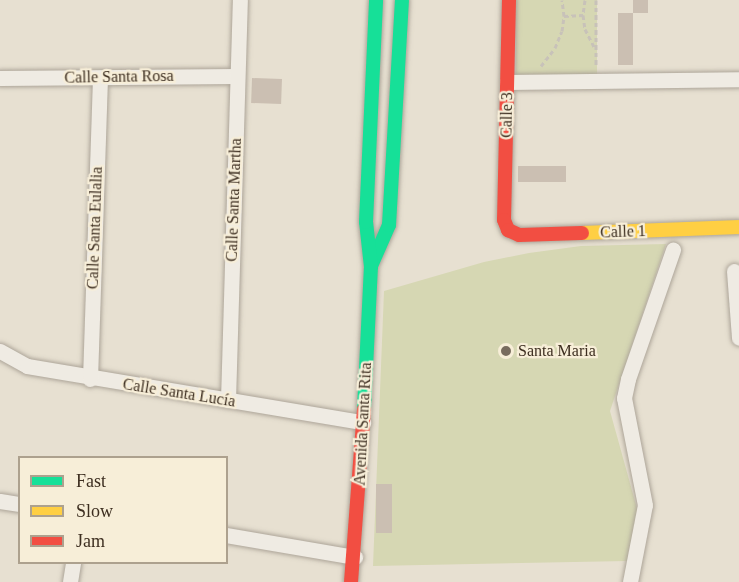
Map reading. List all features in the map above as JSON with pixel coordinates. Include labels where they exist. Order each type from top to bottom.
[{"type":"street","name":"Calle Santa Martha","points":[[228,400],[240,0]]},
{"type":"street","name":"Avenida Santa Rita","points":[[351,582],[355,557],[371,267],[366,222],[376,0]]},
{"type":"street","name":"Avenida Santa Rita","points":[[371,267],[389,225],[402,0]]},
{"type":"street","name":"Calle 3","points":[[508,230],[504,220],[509,0]]},
{"type":"street","name":"Calle Santa Rosa","points":[[0,78],[237,75]]},
{"type":"street","name":"Calle Santa Eulalia","points":[[90,379],[100,78]]},
{"type":"street","points":[[507,82],[739,79]]},
{"type":"street","name":"Calle 1","points":[[508,230],[519,236],[739,227]]},
{"type":"street","points":[[630,582],[645,505],[624,398],[628,379],[673,250]]},
{"type":"street","points":[[734,271],[739,338]]},
{"type":"street","name":"Calle Santa Lucía","points":[[0,351],[27,366],[90,379],[363,422]]},
{"type":"street","points":[[0,501],[18,504]]},
{"type":"street","points":[[228,535],[355,557]]},
{"type":"street","points":[[70,582],[73,564]]},
{"type":"path","points":[[540,67],[555,48],[564,16],[562,0]]},
{"type":"path","points":[[585,0],[583,15],[589,39],[596,50]]},
{"type":"path","points":[[596,0],[596,71]]},
{"type":"path","points":[[564,16],[583,15]]},
{"type":"green space","points":[[516,0],[597,0],[597,76],[516,76]]},
{"type":"green space","name":"Santa Maria","points":[[666,244],[610,411],[638,512],[627,561],[373,566],[384,291],[484,262],[529,253],[581,246]]},
{"type":"building","points":[[633,0],[648,0],[648,13],[633,13]]},
{"type":"building","points":[[618,13],[633,13],[633,65],[618,65]]},
{"type":"building","points":[[252,78],[282,79],[281,104],[251,103]]},
{"type":"building","points":[[518,166],[566,166],[566,182],[518,182]]},
{"type":"building","points":[[376,484],[392,484],[392,533],[376,533]]},
{"type":"traffic: fast","points":[[364,409],[371,267],[366,222],[376,0]]},
{"type":"traffic: fast","points":[[371,266],[389,225],[402,0]]},
{"type":"traffic: slow","points":[[582,233],[739,227]]},
{"type":"traffic: jam","points":[[509,0],[504,220],[508,230],[519,235],[582,233]]},
{"type":"traffic: jam","points":[[351,582],[364,409]]},
{"type":"place","name":"Santa Maria","points":[[506,351]]}]
